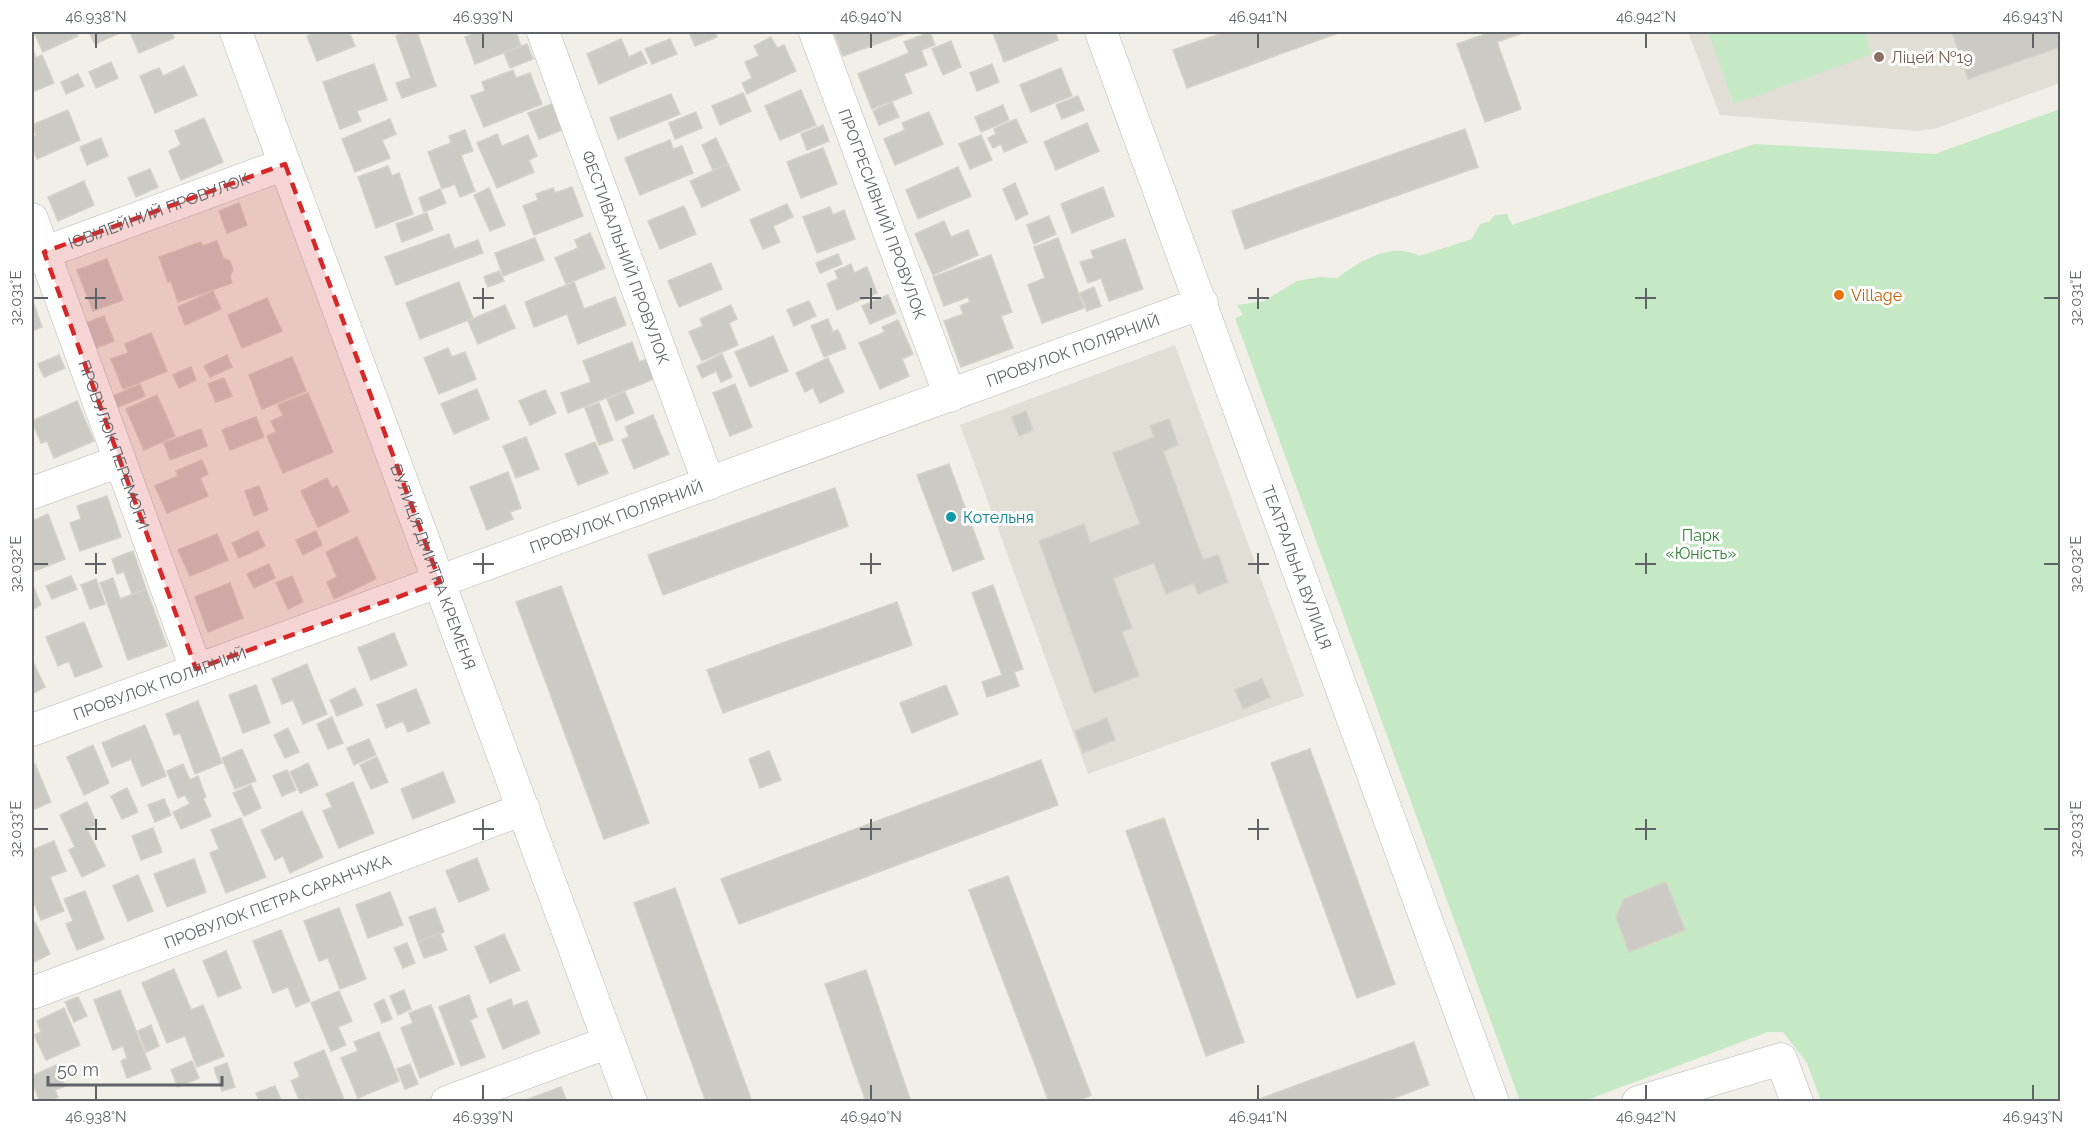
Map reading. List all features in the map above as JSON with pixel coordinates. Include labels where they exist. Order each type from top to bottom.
[{"type":"street","name":"ВУЛИЦЯ ДМИТРА КРЕМЕНЯ","points":[[236,32],[631,1101]]},
{"type":"street","name":"ФЕСТИВАЛЬНИЙ ПРОВУЛОК","points":[[543,32],[709,484]]},
{"type":"street","name":"ПРОГРЕСИВНИЙ ПРОВУЛОК","points":[[815,32],[950,396]]},
{"type":"street","name":"ТЕАТРАЛЬНА ВУЛИЦЯ","points":[[1101,32],[1493,1101]]},
{"type":"street","name":"ЮВІЛЕЙНИЙ ПРОВУЛОК","points":[[38,254],[285,164]]},
{"type":"street","name":"ПРОВУЛОК ПЕРЕМОГИ","points":[[32,219],[38,254],[120,461],[196,669]]},
{"type":"street","name":"ПРОВУЛОК ПОЛЯРНИЙ","points":[[32,730],[1202,303]]},
{"type":"street","points":[[32,493],[120,461]]},
{"type":"street","name":"ПРОВУЛОК ПЕТРА САРАНЧУКА","points":[[32,993],[524,809]]},
{"type":"street","points":[[447,1101],[609,1042]]},
{"type":"street","points":[[1638,1101],[1781,1059],[1797,1101]]},
{"type":"highlighted area","points":[[285,164],[440,582],[196,669],[44,252]]},
{"type":"shaded area","name":"Ліцей №19","points":[[1688,32],[2060,32],[2060,83],[1937,128],[1919,131],[1720,115]]},
{"type":"shaded area","points":[[1175,345],[1304,696],[1088,774],[960,425]]},
{"type":"green space","points":[[1708,32],[1864,32],[1872,54],[1734,104]]},
{"type":"green space","name":"Парк «Юність»","points":[[2060,109],[2060,1101],[1821,1101],[1807,1063],[1783,1032],[1768,1032],[1584,1101],[1520,1101],[1235,318],[1243,315],[1237,305],[1264,301],[1297,281],[1320,277],[1337,278],[1375,255],[1397,251],[1419,256],[1472,239],[1480,224],[1489,222],[1495,215],[1507,214],[1512,225],[1755,144],[1935,154]]},
{"type":"building","points":[[34,32],[76,32],[78,36],[43,52]]},
{"type":"building","points":[[89,32],[122,32],[95,44]]},
{"type":"building","points":[[130,32],[172,32],[174,38],[139,53]]},
{"type":"building","points":[[318,32],[349,32],[355,46],[317,61],[307,36]]},
{"type":"building","points":[[407,32],[417,32],[436,86],[402,98],[396,83],[411,78],[396,36]]},
{"type":"building","points":[[470,32],[516,32],[521,46],[475,64],[465,37],[471,35]]},
{"type":"building","points":[[689,32],[715,32],[717,37],[695,46]]},
{"type":"building","points":[[834,32],[910,32],[843,56]]},
{"type":"building","points":[[930,32],[935,45],[921,50],[927,65],[904,74],[912,93],[872,109],[858,74],[909,53],[904,42]]},
{"type":"building","points":[[1055,32],[1058,40],[1004,62],[993,33]]},
{"type":"building","points":[[1225,32],[1341,32],[1187,88],[1173,50]]},
{"type":"building","points":[[1491,32],[1525,32],[1497,42],[1521,109],[1485,122],[1457,44]]},
{"type":"building","points":[[1952,32],[2060,32],[2060,47],[1968,79]]},
{"type":"building","points":[[771,37],[777,48],[784,45],[796,71],[747,94],[742,83],[752,78],[745,62],[759,56],[754,46]]},
{"type":"building","points":[[621,39],[629,57],[641,51],[647,63],[599,84],[587,54]]},
{"type":"building","points":[[670,39],[677,54],[652,64],[645,49]]},
{"type":"building","points":[[951,41],[961,67],[943,75],[932,49]]},
{"type":"building","points":[[527,44],[533,59],[510,68],[504,53]]},
{"type":"building","points":[[32,48],[36,58],[42,55],[54,83],[32,92]]},
{"type":"building","points":[[111,62],[118,78],[96,88],[89,72]]},
{"type":"building","points":[[374,64],[387,100],[357,111],[361,121],[340,129],[323,82]]},
{"type":"building","points":[[992,64],[999,82],[977,91],[970,73]]},
{"type":"building","points":[[184,66],[197,95],[155,113],[140,76],[159,68],[163,76]]},
{"type":"building","points":[[1061,68],[1072,96],[1031,112],[1020,85]]},
{"type":"building","points":[[513,70],[516,78],[530,73],[542,104],[484,127],[471,96],[485,91],[482,82]]},
{"type":"building","points":[[78,74],[84,86],[66,94],[61,82]]},
{"type":"building","points":[[801,90],[816,125],[780,140],[765,106]]},
{"type":"building","points":[[743,93],[751,111],[720,125],[712,106]]},
{"type":"building","points":[[671,94],[680,114],[618,139],[610,118]]},
{"type":"building","points":[[1078,96],[1084,110],[1062,119],[1056,105]]},
{"type":"building","points":[[892,102],[899,117],[879,125],[873,111]]},
{"type":"building","points":[[552,104],[562,130],[539,139],[528,113]]},
{"type":"building","points":[[1003,105],[1009,120],[981,132],[975,117]]},
{"type":"building","points":[[68,110],[80,140],[37,159],[32,146],[32,137],[36,135],[32,125]]},
{"type":"building","points":[[696,112],[702,128],[675,139],[669,123]]},
{"type":"building","points":[[929,112],[943,144],[895,165],[884,139],[905,130],[902,123]]},
{"type":"building","points":[[204,118],[223,162],[181,180],[169,151],[181,145],[175,131]]},
{"type":"building","points":[[390,119],[396,134],[382,140],[390,158],[355,172],[342,139]]},
{"type":"building","points":[[1016,119],[1027,142],[1004,152],[1001,144],[993,148],[988,138],[996,134],[994,129]]},
{"type":"building","points":[[1087,123],[1099,151],[1056,170],[1044,142]]},
{"type":"building","points":[[823,125],[829,141],[807,150],[801,134]]},
{"type":"building","points":[[1465,129],[1478,167],[1245,249],[1232,211]]},
{"type":"building","points":[[465,130],[473,151],[461,155],[475,191],[460,197],[455,184],[442,189],[428,152],[451,143],[449,136]]},
{"type":"building","points":[[497,134],[502,146],[528,135],[537,156],[529,160],[534,172],[497,188],[477,143]]},
{"type":"building","points":[[981,135],[992,160],[970,169],[959,144]]},
{"type":"building","points":[[101,138],[108,156],[87,165],[80,147]]},
{"type":"building","points":[[716,138],[728,164],[713,170],[702,145]]},
{"type":"building","points":[[670,140],[673,149],[682,146],[693,173],[640,195],[625,158]]},
{"type":"building","points":[[823,148],[837,184],[801,198],[787,162]]},
{"type":"building","points":[[728,164],[740,190],[702,207],[690,181]]},
{"type":"building","points":[[388,166],[392,176],[399,173],[413,214],[376,228],[358,177]]},
{"type":"building","points":[[958,167],[971,196],[918,219],[906,190]]},
{"type":"building","points":[[150,169],[158,187],[136,197],[128,178]]},
{"type":"building","points":[[84,181],[94,205],[58,221],[48,197]]},
{"type":"building","points":[[1015,183],[1028,214],[1016,220],[1003,189]]},
{"type":"building","points":[[572,187],[583,216],[534,235],[523,206],[538,200],[536,194],[553,188],[555,193]]},
{"type":"building","points":[[1103,187],[1114,216],[1072,233],[1061,204]]},
{"type":"building","points":[[489,188],[505,225],[490,231],[474,195]]},
{"type":"building","points":[[440,189],[446,203],[424,212],[419,198]]},
{"type":"building","points":[[239,203],[247,225],[227,233],[219,211]]},
{"type":"building","points":[[787,204],[793,217],[773,226],[780,242],[763,249],[750,220]]},
{"type":"building","points":[[684,206],[696,234],[660,249],[648,221]]},
{"type":"building","points":[[830,207],[833,215],[844,210],[855,239],[817,253],[803,217]]},
{"type":"building","points":[[427,213],[433,230],[402,242],[396,224]]},
{"type":"building","points":[[1049,216],[1056,234],[1034,244],[1027,225]]},
{"type":"building","points":[[944,221],[951,237],[968,230],[978,255],[933,275],[915,234]]},
{"type":"building","points":[[590,233],[605,268],[566,284],[555,258],[578,248],[575,240]]},
{"type":"building","points":[[449,234],[454,249],[478,240],[483,253],[396,285],[385,257]]},
{"type":"building","points":[[535,238],[544,260],[503,276],[495,253]]},
{"type":"building","points":[[1058,238],[1084,308],[1042,323],[1028,285],[1045,278],[1034,247]]},
{"type":"building","points":[[1125,239],[1143,289],[1109,301],[1101,278],[1088,283],[1080,262],[1094,258],[1091,251]]},
{"type":"building","points":[[217,241],[223,258],[230,261],[233,270],[230,276],[232,283],[178,302],[159,257],[201,242],[203,246]]},
{"type":"building","points":[[838,254],[842,264],[820,273],[816,263]]},
{"type":"building","points":[[991,255],[1012,312],[1001,316],[1013,348],[961,367],[944,321],[963,314],[960,306],[970,302],[968,297],[944,306],[933,277]]},
{"type":"building","points":[[107,259],[123,300],[93,311],[77,270]]},
{"type":"building","points":[[711,263],[722,289],[679,307],[668,281]]},
{"type":"building","points":[[851,264],[854,273],[867,267],[877,293],[837,310],[827,284],[838,279],[835,271]]},
{"type":"building","points":[[499,271],[504,281],[488,287],[484,277]]},
{"type":"building","points":[[459,282],[473,318],[420,339],[406,303]]},
{"type":"building","points":[[574,282],[584,309],[615,297],[626,325],[578,344],[567,314],[534,327],[525,302]]},
{"type":"building","points":[[1094,287],[1101,306],[1087,311],[1080,293]]},
{"type":"building","points":[[213,291],[221,309],[185,325],[178,307]]},
{"type":"building","points":[[888,295],[896,313],[870,324],[862,306]]},
{"type":"building","points":[[267,298],[282,331],[242,348],[228,315]]},
{"type":"building","points":[[32,299],[42,327],[32,331]]},
{"type":"building","points":[[809,301],[816,316],[794,326],[787,310]]},
{"type":"building","points":[[505,305],[515,328],[478,344],[468,321]]},
{"type":"building","points":[[731,305],[737,319],[729,323],[738,345],[702,361],[689,332],[703,326],[700,319]]},
{"type":"building","points":[[104,316],[114,341],[91,350],[81,325]]},
{"type":"building","points":[[828,319],[833,332],[838,330],[846,348],[824,357],[811,326]]},
{"type":"building","points":[[898,320],[913,354],[902,359],[909,376],[880,389],[859,343],[885,332],[882,327]]},
{"type":"building","points":[[151,333],[167,371],[123,389],[111,359],[128,353],[125,344]]},
{"type":"building","points":[[773,336],[788,371],[750,387],[735,352]]},
{"type":"building","points":[[632,342],[639,362],[647,359],[654,379],[568,413],[561,393],[591,382],[583,361]]},
{"type":"building","points":[[448,348],[452,357],[465,352],[476,379],[439,394],[424,358]]},
{"type":"building","points":[[722,354],[732,377],[721,382],[716,371],[702,378],[697,366]]},
{"type":"building","points":[[59,355],[65,368],[44,377],[38,364]]},
{"type":"building","points":[[227,355],[232,367],[210,377],[204,366]]},
{"type":"building","points":[[292,357],[306,391],[262,409],[249,375]]},
{"type":"building","points":[[828,358],[844,392],[820,403],[813,388],[805,392],[796,373]]},
{"type":"building","points":[[191,367],[196,380],[179,388],[173,375]]},
{"type":"building","points":[[224,378],[232,396],[216,402],[208,384]]},
{"type":"building","points":[[140,384],[145,396],[116,408],[111,397]]},
{"type":"building","points":[[735,384],[752,427],[730,436],[713,393]]},
{"type":"building","points":[[477,389],[489,419],[454,434],[441,404]]},
{"type":"building","points":[[545,390],[556,413],[530,425],[519,401]]},
{"type":"building","points":[[625,392],[634,413],[616,421],[607,399]]},
{"type":"building","points":[[308,393],[333,452],[283,473],[267,436],[276,432],[271,421],[283,416],[278,405]]},
{"type":"building","points":[[157,395],[175,436],[144,450],[126,409]]},
{"type":"building","points":[[77,401],[94,441],[54,458],[47,441],[41,443],[32,421]]},
{"type":"building","points":[[599,403],[613,440],[599,445],[585,408]]},
{"type":"building","points":[[1026,411],[1033,430],[1019,436],[1012,417]]},
{"type":"building","points":[[653,415],[669,454],[634,469],[622,440],[629,437],[625,427]]},
{"type":"building","points":[[256,417],[264,437],[230,450],[222,430]]},
{"type":"building","points":[[1169,419],[1178,445],[1163,451],[1203,560],[1218,555],[1228,582],[1198,594],[1194,583],[1166,594],[1154,563],[1113,578],[1132,628],[1122,632],[1139,676],[1094,693],[1039,541],[1084,524],[1090,543],[1140,524],[1113,453],[1154,437],[1150,426]]},
{"type":"building","points":[[201,429],[207,446],[170,460],[164,443]]},
{"type":"building","points":[[526,437],[539,469],[516,478],[503,446]]},
{"type":"building","points":[[595,442],[608,473],[578,485],[565,454]]},
{"type":"building","points":[[202,460],[208,474],[200,478],[208,496],[167,513],[155,486],[178,476],[176,471]]},
{"type":"building","name":"Котельня","points":[[949,464],[984,559],[953,571],[917,475]]},
{"type":"building","points":[[508,472],[521,508],[510,512],[513,519],[487,530],[470,487]]},
{"type":"building","points":[[327,478],[332,488],[337,486],[349,512],[318,527],[301,491]]},
{"type":"building","points":[[259,486],[268,510],[254,516],[245,491]]},
{"type":"building","points":[[835,488],[848,526],[663,595],[648,555]]},
{"type":"building","points":[[107,496],[121,537],[80,551],[70,523],[81,519],[77,506]]},
{"type":"building","points":[[48,514],[65,559],[32,572],[32,521]]},
{"type":"building","points":[[258,531],[265,546],[239,558],[232,543]]},
{"type":"building","points":[[316,531],[322,545],[303,555],[296,540]]},
{"type":"building","points":[[217,534],[228,560],[190,576],[178,550]]},
{"type":"building","points":[[357,537],[376,579],[334,599],[327,582],[337,577],[326,552]]},
{"type":"building","points":[[133,551],[146,589],[132,594],[124,572],[117,574],[112,559]]},
{"type":"building","points":[[269,564],[275,578],[254,588],[247,574]]},
{"type":"building","points":[[71,576],[77,589],[52,599],[46,586]]},
{"type":"building","points":[[292,576],[303,602],[288,609],[276,583]]},
{"type":"building","points":[[113,578],[120,599],[146,589],[167,646],[128,660],[100,583]]},
{"type":"building","points":[[96,579],[105,604],[90,609],[81,585]]},
{"type":"building","points":[[32,583],[41,605],[32,610]]},
{"type":"building","points":[[230,583],[243,618],[208,632],[195,597]]},
{"type":"building","points":[[993,585],[1023,669],[1014,672],[1019,686],[987,697],[982,682],[1002,675],[972,593]]},
{"type":"building","points":[[561,586],[649,823],[604,839],[516,602]]},
{"type":"building","points":[[897,602],[912,645],[723,713],[707,670]]},
{"type":"building","points":[[84,622],[102,667],[75,677],[69,661],[58,666],[46,637]]},
{"type":"building","points":[[394,633],[407,665],[371,680],[358,648]]},
{"type":"building","points":[[32,660],[45,687],[32,694]]},
{"type":"building","points":[[307,664],[327,714],[303,724],[293,700],[282,704],[272,679]]},
{"type":"building","points":[[1262,679],[1270,697],[1243,709],[1235,690]]},
{"type":"building","points":[[256,685],[270,723],[243,733],[229,695]]},
{"type":"building","points":[[946,685],[958,714],[912,733],[900,703]]},
{"type":"building","points":[[355,688],[363,705],[337,716],[330,700]]},
{"type":"building","points":[[416,689],[430,723],[408,732],[403,721],[386,728],[377,705]]},
{"type":"building","points":[[198,701],[222,763],[195,774],[180,733],[174,735],[166,714]]},
{"type":"building","points":[[332,717],[343,743],[328,749],[317,724]]},
{"type":"building","points":[[1107,718],[1115,740],[1083,753],[1075,731]]},
{"type":"building","points":[[145,725],[166,776],[142,786],[131,759],[112,767],[102,743]]},
{"type":"building","points":[[288,728],[299,752],[285,758],[274,735]]},
{"type":"building","points":[[369,739],[376,755],[354,765],[347,748]]},
{"type":"building","points":[[93,745],[109,783],[84,795],[67,757]]},
{"type":"building","points":[[242,749],[256,781],[235,789],[222,758]]},
{"type":"building","points":[[1310,749],[1395,984],[1357,998],[1271,763]]},
{"type":"building","points":[[769,751],[781,780],[760,788],[749,759]]},
{"type":"building","points":[[377,757],[388,782],[371,789],[360,765]]},
{"type":"building","points":[[1041,760],[1058,805],[739,924],[721,879]]},
{"type":"building","points":[[308,763],[318,785],[300,793],[290,772]]},
{"type":"building","points":[[35,764],[51,802],[32,810],[32,765]]},
{"type":"building","points":[[183,764],[190,780],[198,776],[206,797],[203,798],[211,816],[181,829],[173,812],[190,804],[185,795],[178,798],[167,771]]},
{"type":"building","points":[[287,770],[296,790],[282,796],[273,776]]},
{"type":"building","points":[[443,772],[455,802],[413,819],[401,789]]},
{"type":"building","points":[[353,782],[374,833],[339,848],[323,811],[332,807],[326,794]]},
{"type":"building","points":[[251,785],[261,808],[244,816],[233,793]]},
{"type":"building","points":[[127,788],[138,812],[122,819],[111,796]]},
{"type":"building","points":[[164,799],[171,815],[155,822],[148,805]]},
{"type":"building","points":[[87,802],[97,824],[87,829],[105,866],[82,877],[69,850],[75,847],[60,815]]},
{"type":"building","points":[[302,811],[323,857],[290,873],[283,856],[275,860],[261,830]]},
{"type":"building","points":[[241,818],[266,877],[226,893],[210,853],[219,849],[211,830]]},
{"type":"building","points":[[1164,818],[1244,1042],[1206,1056],[1126,831]]},
{"type":"building","points":[[153,828],[162,852],[141,860],[132,836]]},
{"type":"building","points":[[54,841],[66,871],[50,877],[64,911],[41,920],[32,898],[32,850]]},
{"type":"building","points":[[477,858],[489,890],[459,902],[446,871]]},
{"type":"building","points":[[194,859],[206,892],[167,907],[154,874]]},
{"type":"building","points":[[138,875],[153,911],[128,921],[113,886]]},
{"type":"building","points":[[1008,876],[1091,1095],[1075,1102],[1049,1102],[969,890]]},
{"type":"building","points":[[1666,882],[1685,930],[1629,952],[1616,917],[1624,899]]},
{"type":"building","points":[[675,888],[752,1102],[706,1102],[634,903]]},
{"type":"building","points":[[85,891],[104,939],[77,950],[66,924],[73,921],[64,899]]},
{"type":"building","points":[[390,892],[403,925],[368,938],[356,905]]},
{"type":"building","points":[[339,908],[366,979],[340,989],[328,958],[319,961],[304,921]]},
{"type":"building","points":[[435,908],[444,932],[418,942],[409,917]]},
{"type":"building","points":[[35,922],[50,954],[32,963],[32,924]]},
{"type":"building","points":[[281,930],[310,1001],[296,1007],[288,987],[273,993],[253,941]]},
{"type":"building","points":[[440,933],[447,950],[424,958],[418,942]]},
{"type":"building","points":[[504,934],[520,970],[490,983],[475,947]]},
{"type":"building","points":[[407,943],[415,963],[403,968],[394,948]]},
{"type":"building","points":[[226,951],[241,988],[218,997],[203,961]]},
{"type":"building","points":[[174,969],[191,1010],[203,1005],[224,1056],[197,1067],[185,1036],[167,1043],[142,983]]},
{"type":"building","points":[[866,970],[911,1102],[866,1102],[825,984]]},
{"type":"building","points":[[120,990],[151,1069],[127,1078],[121,1061],[127,1058],[123,1046],[113,1050],[94,1000]]},
{"type":"building","points":[[404,990],[411,1009],[398,1015],[390,996]]},
{"type":"building","points":[[339,991],[352,1021],[338,1027],[346,1045],[331,1051],[311,1003]]},
{"type":"building","points":[[469,995],[477,1017],[470,1020],[485,1057],[461,1066],[439,1007]]},
{"type":"building","points":[[78,997],[87,1016],[74,1022],[65,1002]]},
{"type":"building","points":[[384,999],[392,1019],[382,1023],[374,1004]]},
{"type":"building","points":[[511,999],[513,1006],[527,1001],[540,1033],[503,1049],[487,1009]]},
{"type":"building","points":[[431,1005],[454,1064],[420,1078],[401,1028],[413,1023],[409,1013]]},
{"type":"building","points":[[64,1008],[80,1045],[46,1060],[34,1035],[41,1032],[37,1021]]},
{"type":"building","points":[[151,1025],[159,1046],[146,1052],[138,1031]]},
{"type":"building","points":[[379,1032],[399,1081],[358,1098],[341,1058],[358,1051],[354,1042]]},
{"type":"building","points":[[1414,1042],[1429,1085],[1384,1102],[1251,1102]]},
{"type":"building","points":[[324,1050],[345,1102],[310,1102],[308,1098],[300,1101],[291,1081],[300,1077],[294,1063]]},
{"type":"building","points":[[192,1061],[199,1078],[178,1087],[171,1070]]},
{"type":"building","points":[[227,1063],[235,1087],[222,1091],[214,1068]]},
{"type":"building","points":[[410,1064],[418,1084],[405,1089],[397,1069]]},
{"type":"building","points":[[56,1065],[65,1086],[55,1090],[58,1097],[47,1102],[40,1102],[32,1076]]},
{"type":"building","points":[[275,1086],[282,1102],[256,1102],[259,1100],[256,1093]]},
{"type":"building","points":[[561,1087],[567,1102],[523,1101]]},
{"type":"place","name":"Ліцей №19","points":[[1879,57]]},
{"type":"place","name":"Village","points":[[1839,295]]},
{"type":"place","name":"Котельня","points":[[951,517]]}]
